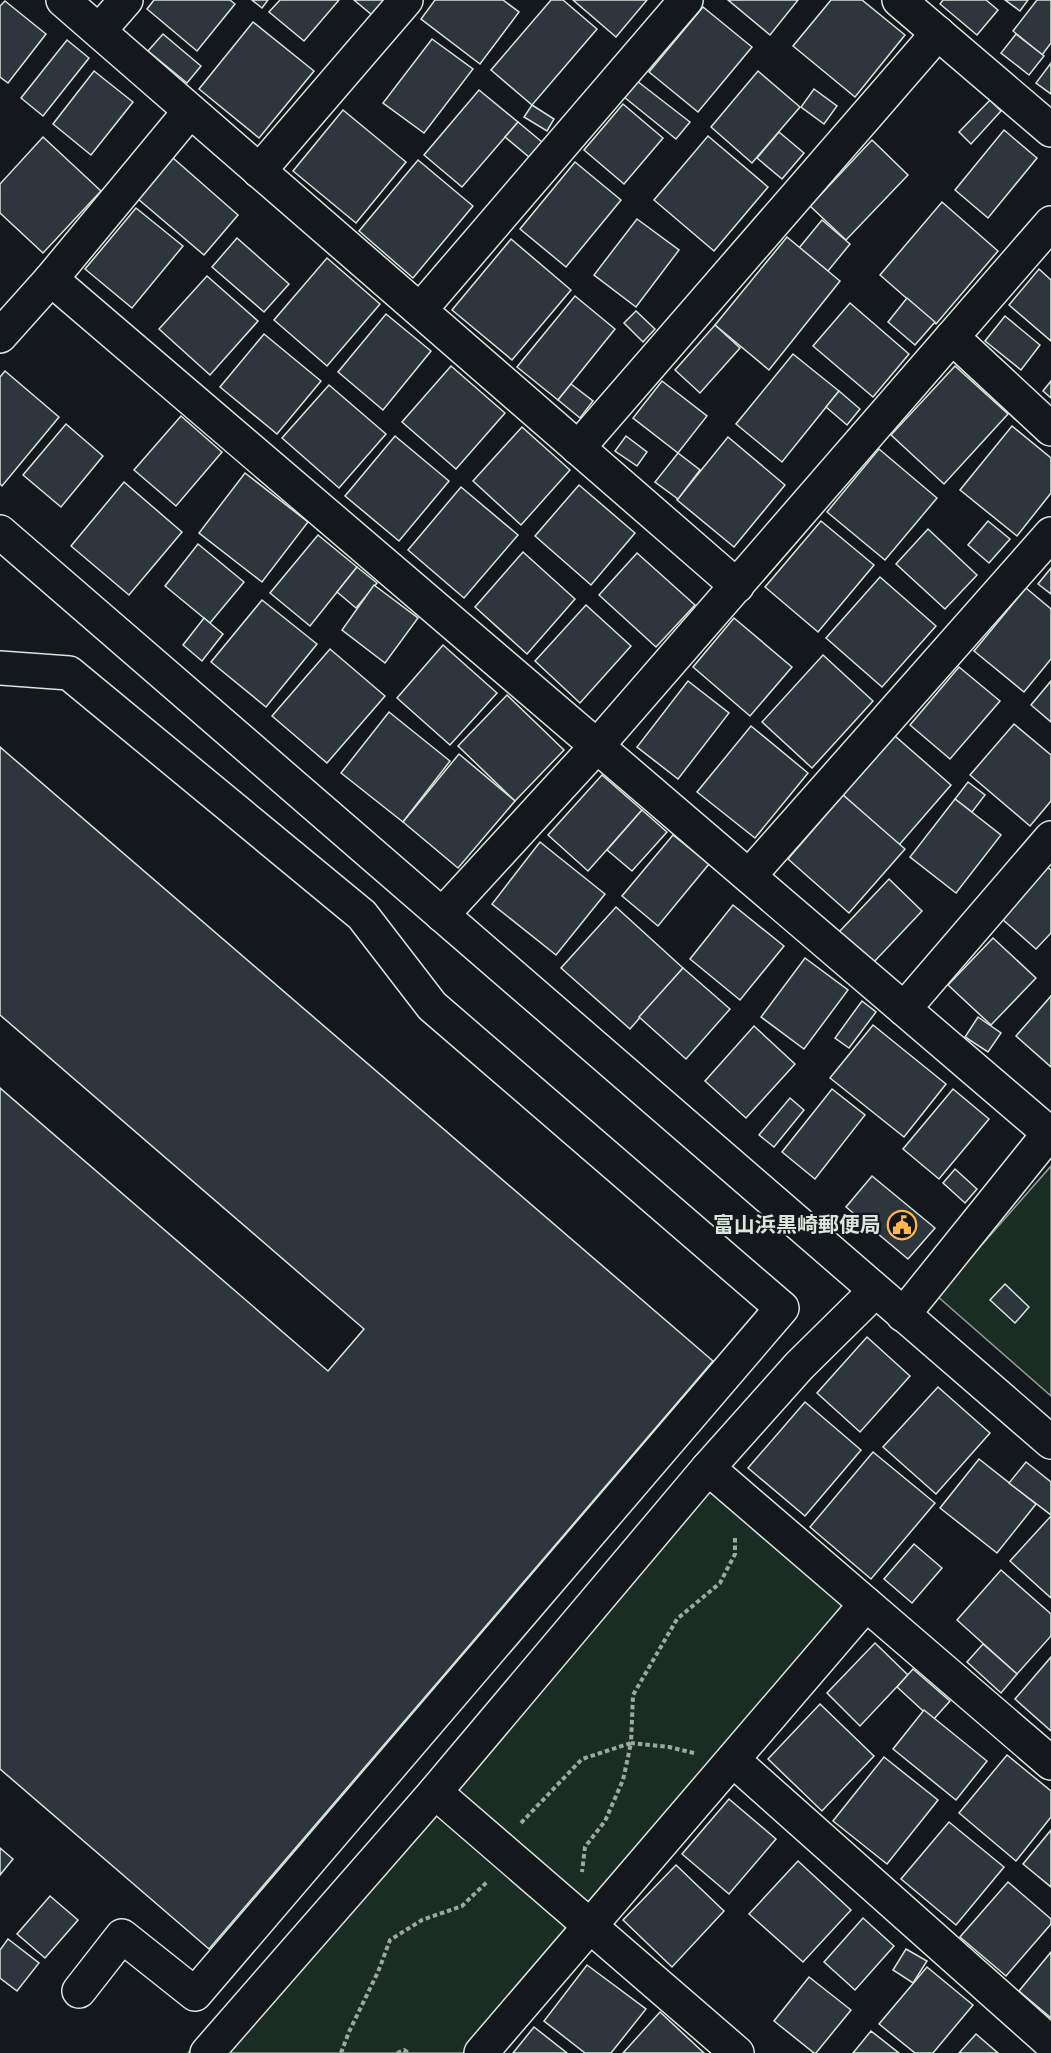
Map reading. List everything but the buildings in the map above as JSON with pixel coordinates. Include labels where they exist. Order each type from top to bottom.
[{"type":"street","points":[[63,0],[736,586]]},
{"type":"street","points":[[99,32],[126,0]]},
{"type":"street","points":[[260,171],[406,0]]},
{"type":"street","points":[[420,310],[686,0]]},
{"type":"street","points":[[899,0],[1051,129]]},
{"type":"street","points":[[578,448],[938,33]]},
{"type":"street","points":[[0,336],[51,279],[190,111]]},
{"type":"street","points":[[442,915],[597,746],[1051,223]]},
{"type":"street","points":[[51,279],[1050,1132],[903,1316]]},
{"type":"street","points":[[952,337],[1051,429]]},
{"type":"street","points":[[0,532],[1051,1442]]},
{"type":"street","points":[[750,876],[1051,534]]},
{"type":"street","points":[[0,668],[69,673],[362,915],[432,1006],[782,1308],[195,1994],[122,1936],[79,1991]]},
{"type":"street","points":[[904,1009],[1051,838]]},
{"type":"street","points":[[207,2053],[435,1792],[708,1468],[799,1366],[875,1291]]},
{"type":"street","points":[[708,1468],[1051,1763]]},
{"type":"street","points":[[481,2053],[866,1604]]},
{"type":"street","points":[[733,1760],[1051,2043]]},
{"type":"street","points":[[435,1792],[737,2053]]},
{"type":"path","points":[[733,1760],[711,1758],[669,1747],[631,1743],[633,1695],[677,1619],[720,1583],[735,1554],[734,1529]]},
{"type":"path","points":[[397,2053],[404,2050],[409,2053]]},
{"type":"green space","points":[[1051,1166],[1051,1396],[937,1296]]},
{"type":"green space","points":[[697,1463],[857,1602],[468,2053],[188,2053]]},
{"type":"place","name":"富山浜黒崎郵便局","points":[[902,1225]]}]
